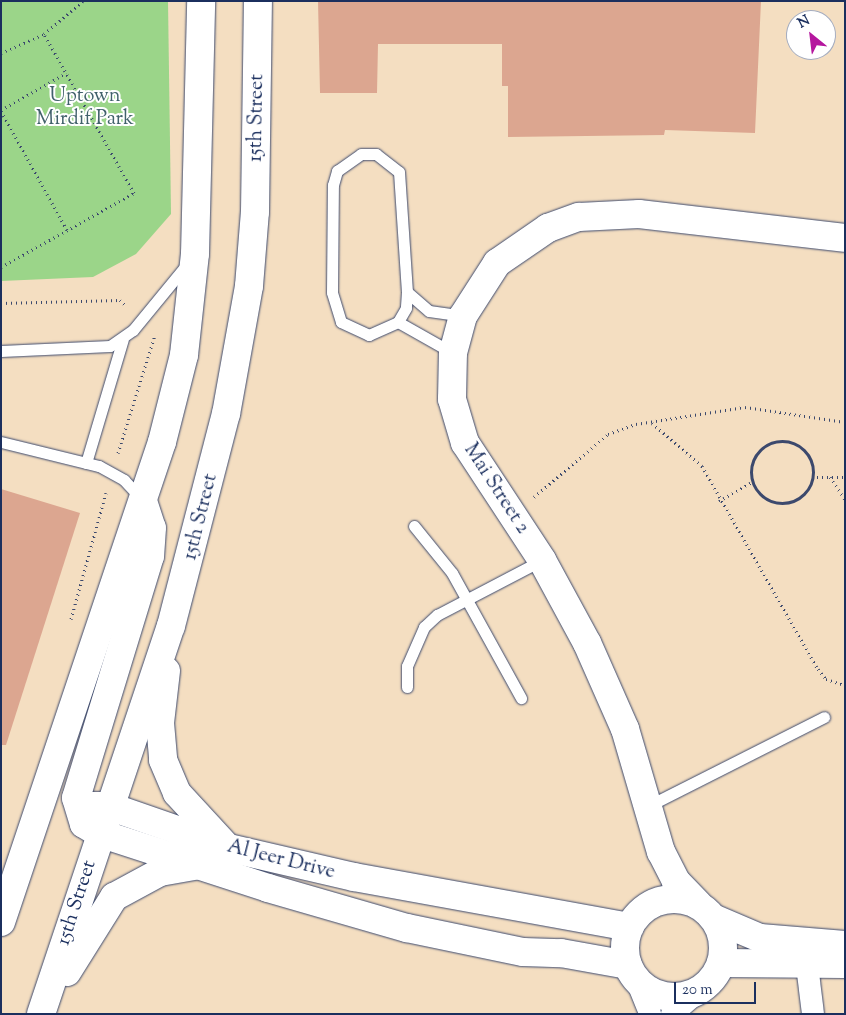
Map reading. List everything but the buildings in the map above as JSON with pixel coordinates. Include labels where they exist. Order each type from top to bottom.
[{"type":"street","points":[[1,922],[33,834],[143,501],[184,355],[195,254],[201,1]]},
{"type":"street","name":"15th Street","points":[[45,1002],[108,806],[171,626],[226,414],[249,286],[258,139],[258,1]]},
{"type":"street","name":"Mai Street 2","points":[[706,912],[676,881],[661,852],[650,806],[607,685],[542,560],[476,464],[456,422],[452,399],[453,353],[463,316],[497,263],[548,228],[578,217],[640,214],[845,238]]},
{"type":"street","points":[[99,833],[84,824],[76,809],[150,556],[152,528],[143,501]]},
{"type":"street","points":[[171,626],[160,722],[163,760],[187,806],[229,848]]},
{"type":"street","name":"Al Jeer Drive","points":[[33,834],[76,809],[108,806],[229,848],[374,881],[540,911],[578,908],[636,918]]},
{"type":"street","name":"Al Jeer Drive","points":[[99,833],[337,909],[523,952],[561,952],[633,974]]},
{"type":"street","points":[[650,1014],[633,974],[625,946],[661,852]]},
{"type":"street","points":[[45,1002],[68,971],[114,897],[160,872],[200,865]]},
{"type":"street","points":[[636,918],[670,899],[706,912],[760,938],[845,945]]},
{"type":"street","points":[[523,952],[540,930],[540,911]]},
{"type":"street","points":[[672,1014],[700,990],[720,963],[723,940],[706,912]]},
{"type":"street","points":[[720,963],[845,964]]},
{"type":"street","points":[[807,965],[813,1014]]},
{"type":"street","points":[[633,974],[667,996],[700,990]]},
{"type":"lane","points":[[361,154],[376,154],[399,172],[407,292],[406,308],[398,322],[385,331],[362,333],[341,322],[333,307],[333,185],[337,171],[361,154]]},
{"type":"lane","points":[[86,463],[123,339],[195,254]]},
{"type":"lane","points":[[407,292],[429,311],[463,316]]},
{"type":"lane","points":[[398,322],[453,353]]},
{"type":"lane","points":[[1,350],[95,350],[123,339]]},
{"type":"lane","points":[[1,442],[86,463],[112,472],[143,501]]},
{"type":"lane","points":[[414,526],[441,556],[467,598],[521,698]]},
{"type":"lane","points":[[407,687],[407,666],[424,627],[467,598],[542,560]]},
{"type":"lane","points":[[650,806],[824,716]]},
{"type":"path","points":[[1,53],[44,34],[83,1]]},
{"type":"path","points":[[1,267],[134,193],[44,34]]},
{"type":"path","points":[[66,73],[1,111],[67,230]]},
{"type":"path","points":[[509,510],[556,482],[608,434],[651,423],[745,407],[845,422]]},
{"type":"path","points":[[651,423],[694,456],[818,669],[826,679],[845,685]]},
{"type":"path","points":[[779,441],[805,451],[812,477],[803,495],[784,503],[765,498],[752,482],[756,455],[779,441]]},
{"type":"path","points":[[812,477],[845,477]]},
{"type":"path","points":[[830,477],[845,499]]},
{"type":"path","points":[[719,500],[752,482]]},
{"type":"green space","name":"Uptown Mirdif Park","points":[[1,1],[168,1],[171,214],[136,254],[93,277],[1,281]]}]
